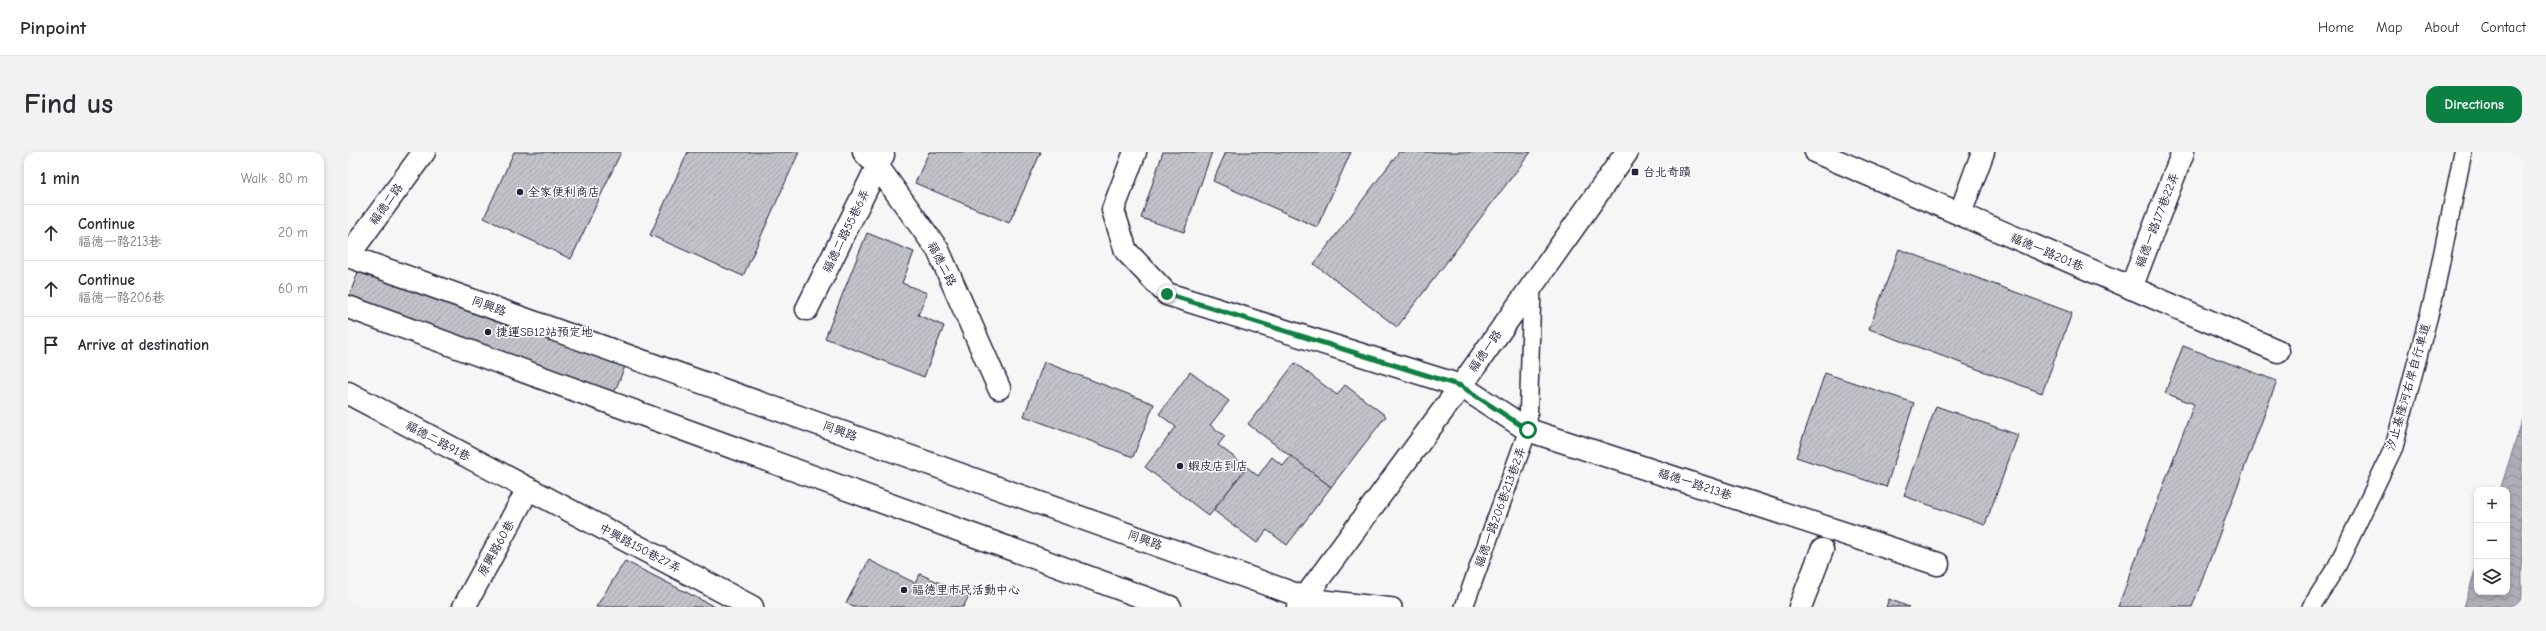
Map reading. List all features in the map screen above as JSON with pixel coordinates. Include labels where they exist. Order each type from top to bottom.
[{"type":"street","name":"福德二路","points":[[348,256],[424,152]]},
{"type":"street","name":"福德一路213巷","points":[[1135,152],[1113,210],[1126,251],[1167,294],[1461,386],[1528,430],[1938,564]]},
{"type":"street","name":"福德一路","points":[[1302,602],[1461,386],[1627,152]]},
{"type":"street","name":"福德一路201巷","points":[[1816,152],[2278,351]]},
{"type":"street","points":[[1960,214],[1983,152]]},
{"type":"street","name":"福德一路177巷22弄","points":[[2131,288],[2183,152]]},
{"type":"street","name":"福德二路","points":[[875,157],[938,250],[999,388]]},
{"type":"street","name":"福德二路55巷6弄","points":[[807,309],[875,157]]},
{"type":"street","name":"同興路","points":[[348,256],[1302,602],[1332,607]]},
{"type":"street","points":[[348,307],[1170,607]]},
{"type":"street","name":"福德二路91巷","points":[[348,393],[528,489]]},
{"type":"street","name":"原興路60巷","points":[[464,607],[528,489]]},
{"type":"street","name":"中興路150巷27弄","points":[[528,489],[752,607]]},
{"type":"street","points":[[1800,607],[1822,550]]},
{"type":"lane","name":"汐止基隆河右岸自行車道","points":[[2311,607],[2337,566],[2394,447],[2434,296],[2463,152]]},
{"type":"lane","name":"福德一路206巷213巷2弄","points":[[1464,607],[1528,430],[1532,286]]},
{"type":"lane","points":[[1302,602],[1383,604],[1393,607]]},
{"type":"water","points":[[2522,421],[2522,607],[2464,607],[2474,574],[2474,595],[2510,595],[2510,487],[2501,487]]},
{"type":"building","points":[[514,152],[621,152],[571,259],[484,218]]},
{"type":"building","points":[[688,152],[799,152],[743,276],[650,235]]},
{"type":"building","points":[[929,152],[1041,152],[1009,223],[915,183]]},
{"type":"building","points":[[1163,152],[1212,152],[1184,232],[1141,218]]},
{"type":"building","points":[[1226,152],[1351,152],[1317,227],[1213,181]]},
{"type":"building","points":[[1399,152],[1531,152],[1397,327],[1314,264]]},
{"type":"building","points":[[867,233],[914,252],[902,283],[927,293],[918,315],[944,326],[924,377],[825,338]]},
{"type":"building","points":[[1899,249],[2072,313],[2042,393],[1869,329]]},
{"type":"building","name":"捷運SB12站預定地","points":[[361,264],[628,359],[612,398],[348,299]]},
{"type":"building","points":[[2183,346],[2277,381],[2192,607],[2118,607],[2194,404],[2165,393]]},
{"type":"building","points":[[1044,362],[1154,404],[1133,457],[1024,416]]},
{"type":"building","points":[[1295,363],[1337,395],[1345,385],[1386,416],[1331,487],[1248,424]]},
{"type":"building","points":[[1190,372],[1229,401],[1210,425],[1225,436],[1218,445],[1247,467],[1209,516],[1145,467],[1176,427],[1159,414]]},
{"type":"building","points":[[1825,373],[1914,403],[1886,487],[1796,457]]},
{"type":"building","points":[[1936,406],[2018,435],[1985,525],[1904,496]]},
{"type":"building","points":[[1291,456],[1331,487],[1287,545],[1267,530],[1257,543],[1213,510],[1247,467],[1258,476],[1272,457],[1283,466]]},
{"type":"building","name":"福德里市民活動中心","points":[[869,560],[915,583],[920,574],[969,596],[963,607],[853,607],[846,603]]},
{"type":"building","points":[[625,561],[715,607],[596,607]]},
{"type":"building","points":[[1889,599],[1909,607],[1886,607]]},
{"type":"place","name":"台北奇蹟","points":[[1635,172]]},
{"type":"place","name":"全家便利商店","points":[[520,192]]},
{"type":"place","name":"捷運SB12站預定地","points":[[488,332]]},
{"type":"place","name":"蝦皮店到店","points":[[1180,466]]},
{"type":"place","name":"福德里市民活動中心","points":[[904,590]]},
{"type":"route","points":[[1167,294],[1461,386],[1528,430]]}]
